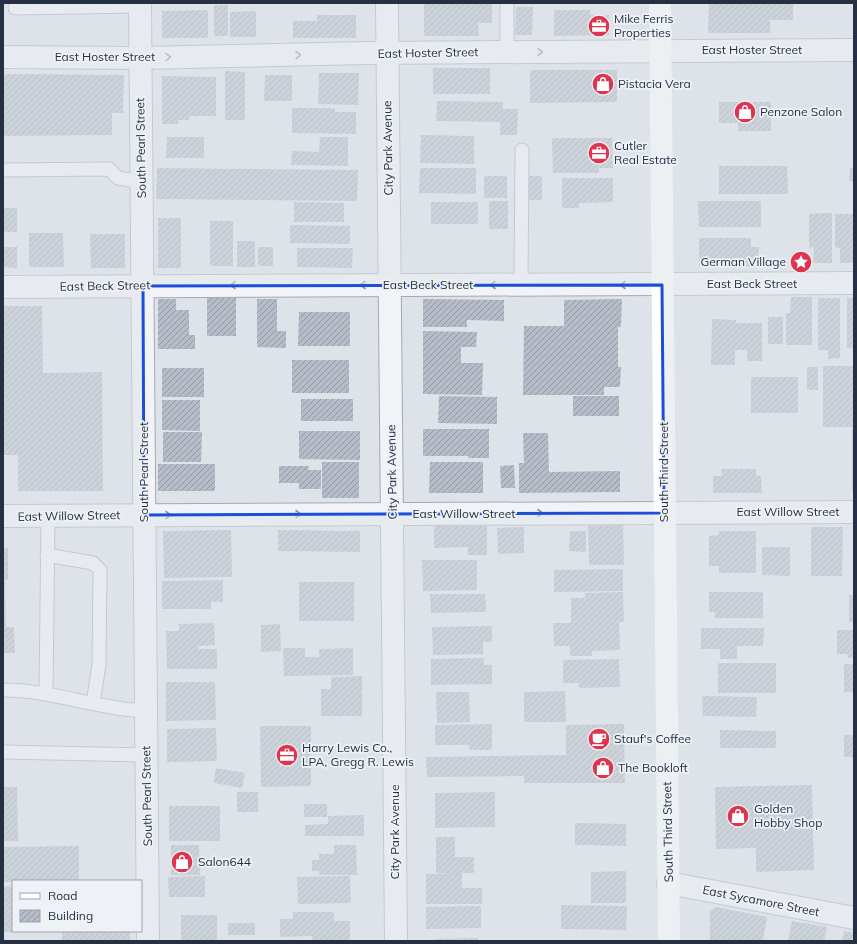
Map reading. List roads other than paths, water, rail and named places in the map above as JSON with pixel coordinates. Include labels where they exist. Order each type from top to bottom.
[{"type":"street","name":"City Park Avenue","points":[[387,3],[396,941]]},
{"type":"street","name":"South Third Street","points":[[660,3],[669,941]]},
{"type":"street","name":"South Pearl Street","points":[[140,5],[148,941]]},
{"type":"street","name":"East Hoster Street","points":[[3,57],[140,58],[387,53],[854,50]]},
{"type":"street","name":"East Beck Street","points":[[3,287],[854,283]]},
{"type":"street","name":"East Willow Street","points":[[3,516],[854,512]]},
{"type":"street","name":"East Sycamore Street","points":[[668,882],[854,918]]},
{"type":"lane","points":[[507,3],[507,52]]},
{"type":"lane","points":[[15,8],[140,5]]},
{"type":"lane","points":[[521,285],[522,150]]},
{"type":"lane","points":[[3,170],[109,170],[118,178],[142,182]]},
{"type":"lane","points":[[46,693],[48,516]]},
{"type":"lane","points":[[47,555],[93,563],[100,570],[99,665],[93,703]]},
{"type":"lane","points":[[3,690],[23,690],[46,693],[128,710],[146,711]]},
{"type":"lane","points":[[3,752],[146,755]]},
{"type":"place","name":"Mike Ferris Properties","points":[[599,26]]},
{"type":"place","name":"Pistacia Vera","points":[[603,84]]},
{"type":"place","name":"Penzone Salon","points":[[745,112]]},
{"type":"place","name":"Cutler Real Estate","points":[[599,153]]},
{"type":"place","name":"German Village","points":[[801,262]]},
{"type":"place","name":"Stauf's Coffee","points":[[599,739]]},
{"type":"place","name":"Harry Lewis Co., LPA, Gregg R. Lewis","points":[[287,755]]},
{"type":"place","name":"The Bookloft","points":[[603,768]]},
{"type":"place","name":"Golden Hobby Shop","points":[[738,816]]},
{"type":"place","name":"Salon644","points":[[182,862]]}]
